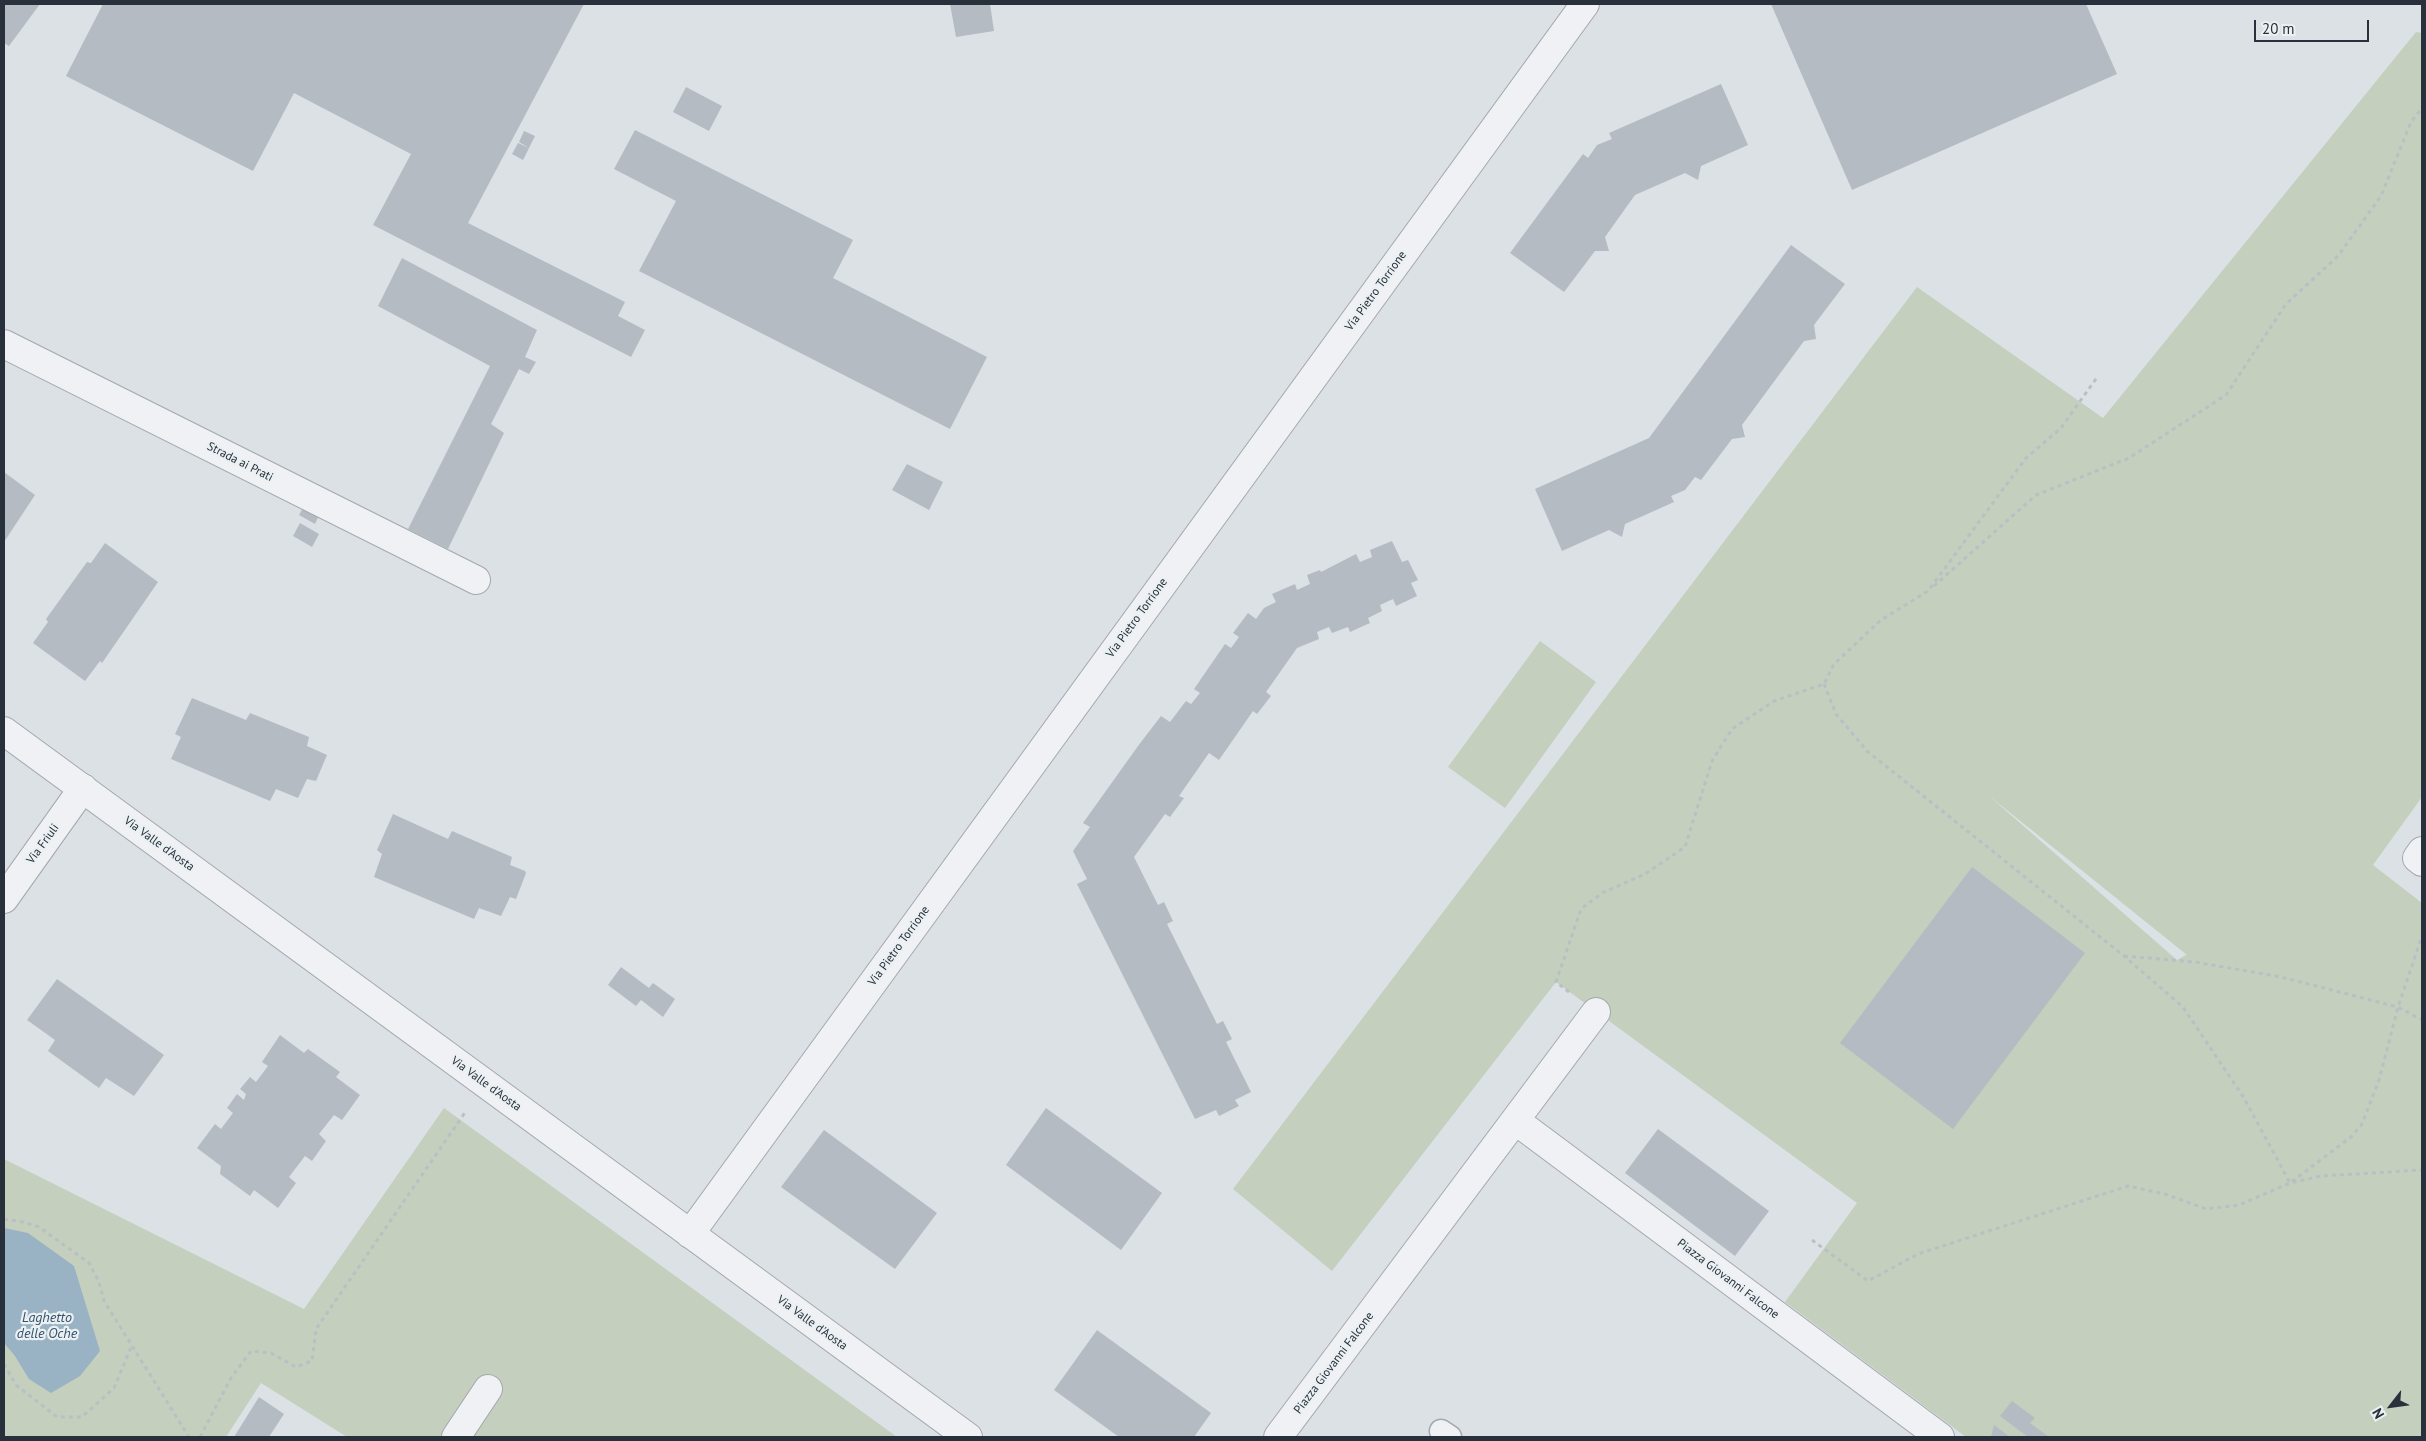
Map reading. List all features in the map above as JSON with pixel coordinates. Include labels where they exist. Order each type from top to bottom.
[{"type":"street","name":"Via Pietro Torrione","points":[[690,1234],[1585,4]]},
{"type":"street","name":"Strada ai Prati","points":[[4,344],[476,580]]},
{"type":"street","name":"Via Valle d'Aosta","points":[[4,731],[968,1437]]},
{"type":"street","name":"Via Friuli","points":[[4,899],[83,788]]},
{"type":"street","points":[[2422,851],[2417,858],[2422,862]]},
{"type":"street","name":"Piazza Giovanni Falcone","points":[[1278,1437],[1596,1012]]},
{"type":"street","name":"Piazza Giovanni Falcone","points":[[1516,1121],[1940,1437]]},
{"type":"street","points":[[456,1437],[488,1389]]},
{"type":"path","points":[[1596,1012],[1556,982],[1581,909],[1602,893],[1645,874],[1685,847],[1712,762],[1732,729],[1774,701],[1824,684],[1834,664],[1880,620],[1928,591],[2036,495],[2129,458],[2226,395],[2286,304],[2338,256],[2381,196],[2411,122],[2422,108]]},
{"type":"path","points":[[1928,591],[2026,458],[2061,428],[2098,376]]},
{"type":"path","points":[[1824,684],[1836,714],[1867,751],[2124,956],[2183,1007],[2244,1098],[2290,1183]]},
{"type":"path","points":[[2290,1183],[2352,1137],[2362,1124],[2379,1080],[2398,1007],[2422,936]]},
{"type":"path","points":[[2124,956],[2195,962],[2262,974],[2398,1007],[2422,1020]]},
{"type":"path","points":[[200,1437],[231,1378],[251,1350],[271,1353],[296,1367],[312,1361],[316,1329],[485,1083]]},
{"type":"path","points":[[1812,1240],[1868,1281],[1918,1254],[2128,1186],[2165,1194],[2206,1208],[2239,1205],[2290,1183],[2320,1176],[2422,1170]]},
{"type":"path","points":[[4,1219],[39,1228],[89,1263],[99,1282],[104,1301],[189,1437]]},
{"type":"path","points":[[4,1364],[16,1385],[57,1417],[82,1418],[114,1388],[132,1344]]},
{"type":"green space","points":[[2416,32],[2422,33],[2422,797],[2373,865],[2422,903],[2422,1437],[1966,1437],[1785,1302],[1857,1203],[1556,982],[1332,1271],[1233,1189],[1917,287],[2103,418]],"holes":[[[1988,795],[2187,955],[2177,960]]]},
{"type":"green space","points":[[1540,641],[1596,682],[1505,808],[1448,767]]},
{"type":"green space","points":[[444,1108],[897,1437],[347,1437],[261,1383],[226,1437],[4,1437],[4,1159],[304,1309]]},
{"type":"water","name":"Laghetto delle Oche","points":[[4,1228],[28,1233],[74,1266],[100,1351],[80,1376],[51,1393],[29,1379],[15,1356],[4,1343]]},
{"type":"building","points":[[4,4],[40,4],[9,46],[4,43]]},
{"type":"building","points":[[103,4],[584,4],[468,223],[625,302],[618,316],[645,330],[631,357],[373,225],[411,154],[294,93],[253,171],[66,76]]},
{"type":"building","points":[[950,4],[990,4],[994,31],[956,37]]},
{"type":"building","points":[[1771,4],[2086,4],[2117,74],[1852,190]]},
{"type":"building","points":[[1721,84],[1748,145],[1701,166],[1698,180],[1685,173],[1635,195],[1605,237],[1609,251],[1595,251],[1564,292],[1510,253],[1583,154],[1588,158],[1597,145],[1612,139],[1609,133]]},
{"type":"building","points":[[686,87],[722,106],[709,131],[673,112]]},
{"type":"building","points":[[635,130],[853,240],[833,278],[987,357],[950,429],[639,271],[676,201],[614,169]]},
{"type":"building","points":[[524,131],[535,136],[529,148],[519,142]]},
{"type":"building","points":[[518,143],[529,148],[523,160],[512,154]]},
{"type":"building","points":[[1791,245],[1845,284],[1814,325],[1816,339],[1804,341],[1742,425],[1745,437],[1732,439],[1701,480],[1695,477],[1685,490],[1671,496],[1674,502],[1625,524],[1622,537],[1609,530],[1562,551],[1535,489],[1649,438]]},
{"type":"building","points":[[402,258],[537,330],[525,357],[536,362],[529,374],[519,369],[491,424],[504,433],[448,549],[408,529],[490,366],[378,306]]},
{"type":"building","points":[[907,464],[943,482],[929,510],[892,490]]},
{"type":"building","points":[[4,472],[35,495],[4,542]]},
{"type":"building","points":[[304,506],[320,513],[315,524],[299,515]]},
{"type":"building","points":[[300,523],[319,534],[312,547],[293,536]]},
{"type":"building","points":[[1392,541],[1402,562],[1408,560],[1418,580],[1411,583],[1417,596],[1396,606],[1393,599],[1380,605],[1382,611],[1368,618],[1370,623],[1350,632],[1348,627],[1332,633],[1329,627],[1317,632],[1319,639],[1297,648],[1266,692],[1271,696],[1257,714],[1253,711],[1219,760],[1209,753],[1179,796],[1184,798],[1170,817],[1165,814],[1134,857],[1158,905],[1164,902],[1173,921],[1167,924],[1217,1024],[1223,1021],[1232,1039],[1226,1042],[1251,1092],[1235,1100],[1239,1106],[1219,1116],[1216,1110],[1195,1119],[1077,884],[1087,879],[1073,851],[1090,827],[1083,823],[1138,746],[1161,716],[1170,722],[1186,701],[1191,704],[1200,693],[1194,689],[1225,644],[1231,648],[1239,637],[1233,633],[1248,613],[1256,619],[1264,608],[1276,602],[1272,594],[1295,584],[1297,590],[1310,584],[1307,575],[1320,570],[1321,572],[1356,554],[1360,562],[1372,557],[1370,550]]},
{"type":"building","points":[[105,543],[158,582],[102,663],[100,661],[85,681],[33,643],[48,622],[46,619],[87,562],[91,563]]},
{"type":"building","points":[[192,698],[246,720],[250,713],[309,737],[307,746],[327,755],[316,781],[307,779],[298,798],[276,789],[270,801],[171,759],[181,737],[175,734]]},
{"type":"building","points":[[393,814],[448,839],[452,831],[512,857],[510,865],[526,873],[516,899],[510,897],[501,916],[479,908],[474,919],[374,877],[382,854],[377,850]]},
{"type":"building","points":[[1972,867],[2085,953],[1953,1129],[1840,1043]]},
{"type":"building","points":[[621,967],[649,988],[653,983],[675,999],[663,1017],[641,1000],[636,1006],[608,985]]},
{"type":"building","points":[[57,979],[164,1055],[134,1096],[106,1078],[99,1088],[48,1051],[55,1040],[27,1020]]},
{"type":"building","points":[[280,1035],[304,1053],[308,1049],[340,1072],[336,1077],[360,1095],[342,1120],[334,1115],[319,1134],[326,1141],[312,1161],[305,1156],[289,1177],[296,1183],[278,1208],[254,1190],[250,1196],[220,1174],[221,1166],[197,1148],[215,1124],[221,1129],[233,1113],[227,1108],[237,1094],[244,1100],[246,1094],[240,1089],[250,1077],[256,1082],[268,1066],[262,1062]]},
{"type":"building","points":[[1046,1108],[1162,1193],[1121,1250],[1006,1165]]},
{"type":"building","points":[[1658,1129],[1769,1211],[1735,1256],[1625,1173]]},
{"type":"building","points":[[824,1130],[937,1213],[895,1269],[781,1187]]},
{"type":"building","points":[[1097,1330],[1211,1413],[1194,1437],[1119,1437],[1054,1390]]},
{"type":"building","points":[[259,1397],[284,1414],[269,1437],[234,1437]]},
{"type":"building","points":[[2012,1401],[2035,1418],[2030,1423],[2049,1437],[2028,1437],[2000,1416]]},
{"type":"building","points":[[1994,1425],[2010,1437],[1991,1437]]}]
